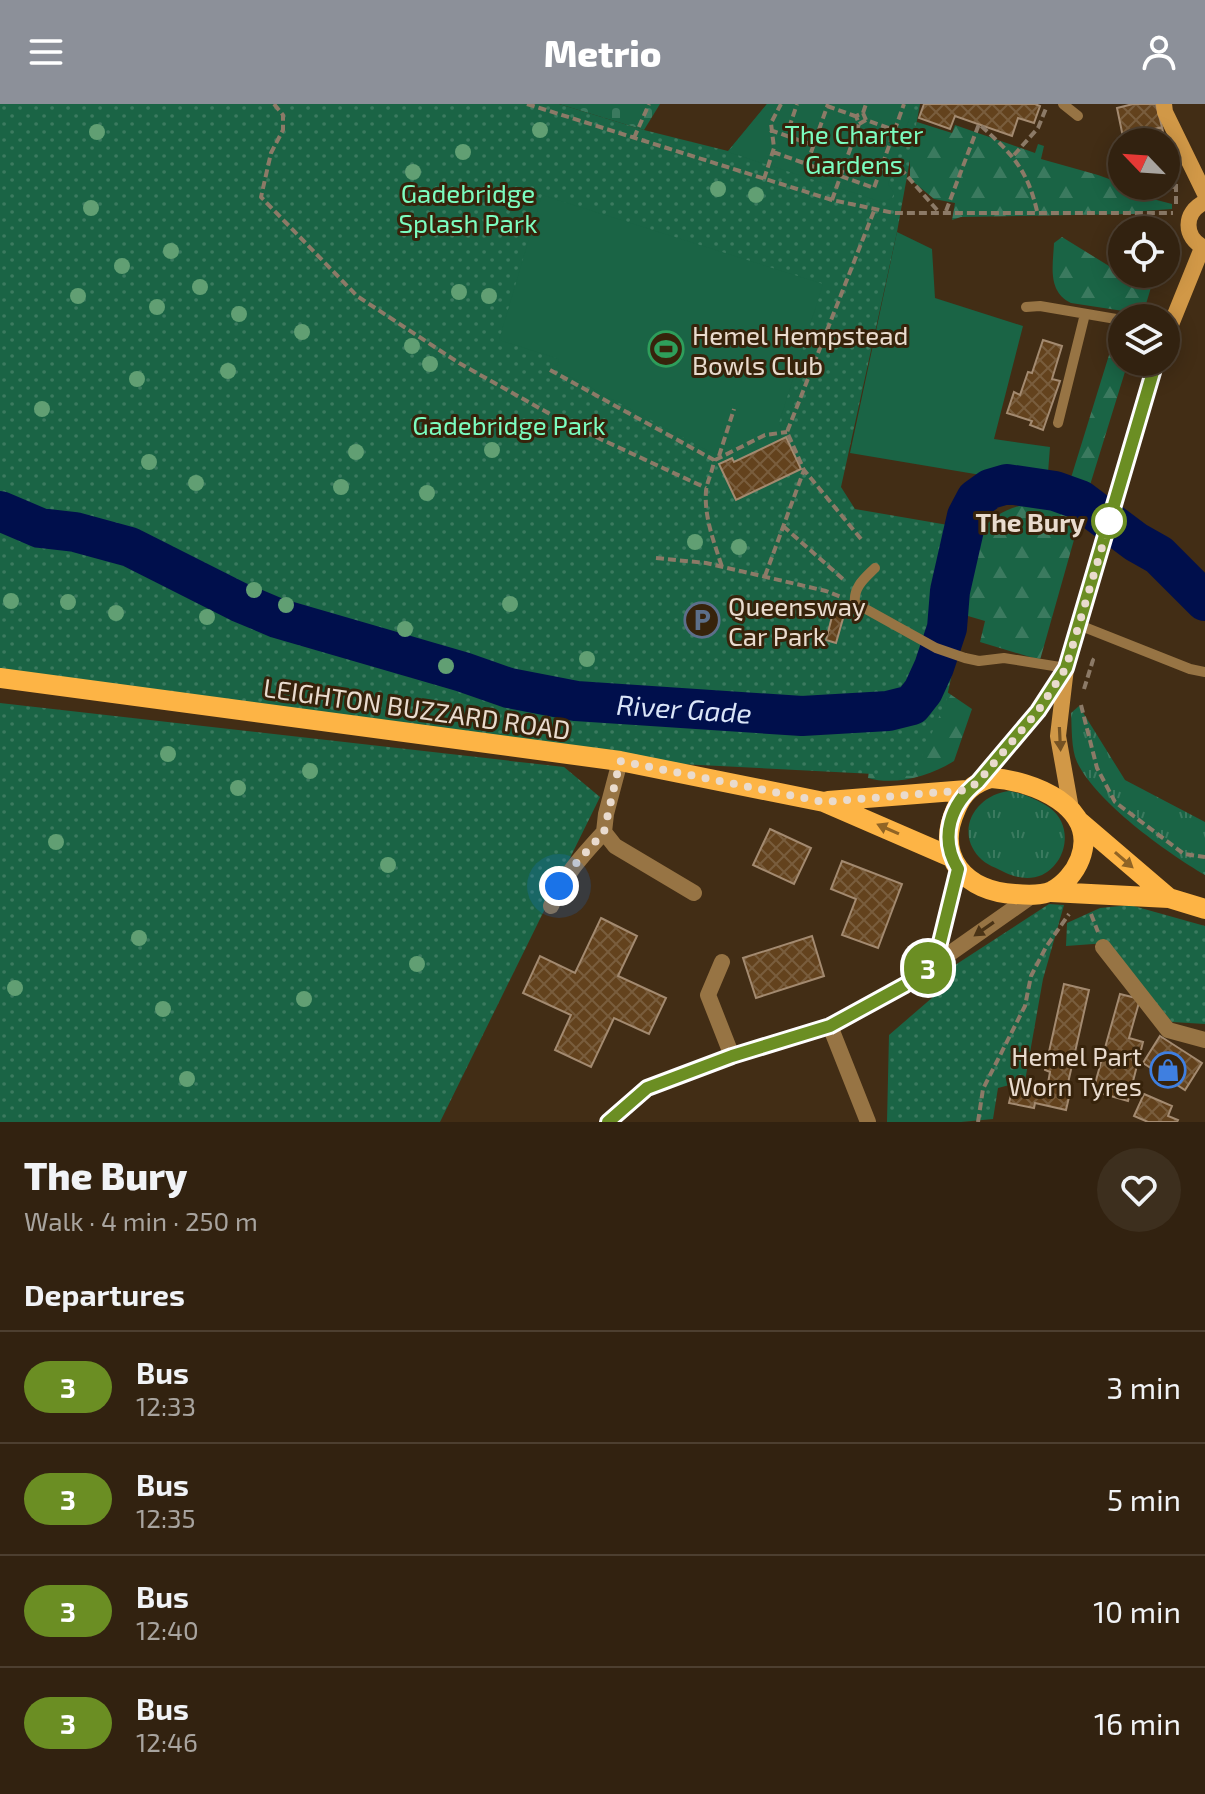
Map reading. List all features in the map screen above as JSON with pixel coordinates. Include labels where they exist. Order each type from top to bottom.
[{"type":"main road","points":[[1164,104],[1165,112],[1205,194]]},
{"type":"main road","points":[[1179,304],[1204,248],[1190,234],[1188,221],[1194,209],[1205,202]]},
{"type":"main road","points":[[1042,893],[1067,879],[1081,856],[1082,830],[1075,815],[1058,736],[1069,660],[1152,376]]},
{"type":"main road","points":[[1069,660],[1038,711],[959,801],[949,825],[947,840],[954,863],[966,878],[983,888],[1004,894],[1084,893],[1169,898],[1205,909]]},
{"type":"main road","name":"LEIGHTON BUZZARD ROAD","points":[[0,678],[620,761],[824,802],[954,863]]},
{"type":"main road","points":[[972,786],[991,778],[1021,783],[1054,797],[1169,898]]},
{"type":"main road","name":"LEIGHTON BUZZARD ROAD","points":[[824,802],[972,786]]},
{"type":"street","points":[[551,906],[559,886],[604,832],[620,761]]},
{"type":"street","points":[[604,832],[615,846],[694,893]]},
{"type":"street","points":[[935,963],[954,863]]},
{"type":"street","points":[[608,1122],[647,1088],[732,1056],[830,1026],[905,985],[1042,893]]},
{"type":"street","points":[[1103,947],[1168,1030],[1205,1040]]},
{"type":"street","points":[[722,962],[708,995],[732,1056]]},
{"type":"street","points":[[830,1026],[868,1122]]},
{"type":"lane","points":[[1063,104],[1078,116]]},
{"type":"lane","points":[[1026,307],[1040,306],[1108,318]]},
{"type":"lane","points":[[1058,423],[1085,314]]},
{"type":"lane","points":[[875,568],[855,597],[941,650],[979,661],[1004,658],[1069,660]]},
{"type":"lane","points":[[1079,625],[1190,669],[1205,672]]},
{"type":"path","points":[[274,104],[283,115],[283,130],[271,153],[261,197],[357,296],[513,395],[706,488]]},
{"type":"path","points":[[527,104],[874,211],[1175,213],[1175,200]]},
{"type":"path","points":[[633,139],[649,104]]},
{"type":"path","points":[[764,179],[773,152],[772,119],[781,104]]},
{"type":"path","points":[[789,128],[797,104]]},
{"type":"path","points":[[866,104],[863,113],[866,120],[894,130]]},
{"type":"path","points":[[773,152],[874,188],[904,104]]},
{"type":"path","points":[[1013,155],[1038,128],[1048,104]]},
{"type":"path","points":[[807,164],[828,105],[856,116],[863,113]]},
{"type":"path","points":[[856,116],[859,124]]},
{"type":"path","points":[[832,200],[859,124],[866,120]]},
{"type":"path","points":[[946,211],[979,124],[1013,155],[1028,178],[1037,211]]},
{"type":"path","points":[[770,130],[813,145]]},
{"type":"path","points":[[883,162],[897,167],[938,211]]},
{"type":"path","points":[[861,539],[804,470],[787,432],[874,211]]},
{"type":"path","points":[[550,370],[716,459]]},
{"type":"path","points":[[722,567],[708,523],[706,488],[734,409]]},
{"type":"path","points":[[716,459],[765,435],[787,432]]},
{"type":"path","points":[[765,577],[804,470]]},
{"type":"path","points":[[783,526],[827,563],[855,597]]},
{"type":"path","points":[[656,558],[722,567],[855,597]]},
{"type":"path","points":[[1069,660],[1093,660],[1080,702],[1097,768],[1115,802],[1184,854],[1205,857]]},
{"type":"path","points":[[1084,893],[1103,947]]},
{"type":"path","points":[[978,1122],[983,1089],[1025,1006],[1031,976],[1046,947],[1084,893]]},
{"type":"green space","name":"Gadebridge Park","points":[[0,104],[559,104],[728,151],[767,104],[920,104],[897,232],[841,487],[855,509],[948,525],[978,536],[946,701],[913,776],[620,761],[0,678]]},
{"type":"green space","points":[[559,104],[660,104],[644,130]]},
{"type":"green space","name":"The Charter Gardens","points":[[767,104],[914,104],[888,184],[894,193],[892,198],[882,202],[728,152]]},
{"type":"green space","points":[[917,122],[952,133],[955,125],[1035,153],[1038,144],[1044,146],[1041,159],[1108,179],[1108,200],[1157,200],[1172,204],[1172,209],[1134,214],[961,217],[952,220],[955,203],[934,199],[910,179],[910,148]]},
{"type":"green space","name":"Hemel Hempstead Bowls Club","points":[[542,195],[823,284],[779,423],[801,469],[736,500],[714,454],[556,369],[559,359],[499,340]]},
{"type":"green space","points":[[897,232],[932,249],[935,298],[1023,326],[994,439],[1050,447],[1047,486],[850,453]]},
{"type":"green space","points":[[1062,237],[1108,265],[1108,288],[1151,288],[1146,304],[1108,304],[1108,309],[1071,303],[1063,298],[1053,277],[1054,243]]},
{"type":"green space","points":[[1108,358],[1108,376],[1124,376],[1086,498],[1066,494]]},
{"type":"green space","points":[[1033,503],[1081,515],[1040,660],[980,642],[985,621],[968,616],[964,618],[970,564],[984,527],[1003,512]]},
{"type":"green space","points":[[947,692],[972,709],[954,761],[912,778],[890,781],[868,778],[873,743]]},
{"type":"green space","points":[[0,703],[564,767],[600,797],[440,1122],[0,1122]]},
{"type":"green space","points":[[1079,706],[1125,780],[1205,822],[1205,875],[1134,825],[1086,777],[1075,757],[1073,744],[1071,713]]},
{"type":"green space","points":[[1010,791],[1046,805],[1062,824],[1065,834],[1062,853],[1051,869],[1042,875],[1028,878],[1010,875],[985,862],[972,846],[969,825],[979,806],[998,794]]},
{"type":"green space","points":[[1049,904],[1064,905],[1043,979],[1025,1081],[998,1088],[993,1119],[887,1122],[889,1035],[933,997],[949,969]]},
{"type":"green space","points":[[1130,905],[1205,926],[1205,1024],[1172,1022],[1107,943],[1066,946],[1067,923],[1100,908]]},
{"type":"building","points":[[924,104],[1040,106],[1034,123],[1018,118],[1012,136],[955,116],[950,129],[919,118]]},
{"type":"building","points":[[1156,104],[1162,127],[1121,128],[1117,108]]},
{"type":"building","name":"The Bury","points":[[1043,340],[1062,346],[1052,379],[1060,381],[1043,430],[1030,425],[1032,421],[1007,413],[1014,392],[1020,395],[1028,372],[1032,373]]},
{"type":"building","points":[[786,437],[801,469],[736,500],[719,464],[732,458],[734,462]]},
{"type":"building","points":[[835,605],[846,608],[836,643],[826,640]]},
{"type":"building","points":[[770,829],[811,848],[794,884],[753,865]]},
{"type":"building","points":[[842,861],[902,884],[878,948],[842,935],[856,899],[831,889]]},
{"type":"building","points":[[601,918],[637,936],[618,976],[666,998],[649,1034],[614,1018],[591,1067],[555,1050],[571,1015],[523,993],[540,956],[575,973]]},
{"type":"building","points":[[812,936],[824,976],[756,998],[743,958]]},
{"type":"building","points":[[1064,984],[1089,990],[1068,1083],[1072,1084],[1066,1110],[1035,1103],[1034,1108],[1009,1103],[1014,1082],[1047,1089],[1050,1072],[1045,1070]]},
{"type":"building","points":[[1120,994],[1140,999],[1129,1038],[1143,1042],[1128,1101],[1093,1091]]},
{"type":"building","points":[[1160,1036],[1202,1063],[1185,1090],[1143,1063]]},
{"type":"building","points":[[1144,1094],[1172,1106],[1168,1116],[1177,1122],[1148,1122],[1134,1116]]},
{"type":"waterway","name":"River Gade","points":[[0,511],[40,528],[75,532],[130,547],[277,618],[509,688],[576,701],[802,716],[888,711],[912,705],[923,691],[934,667],[947,628],[950,591],[967,516],[976,499],[990,489],[1007,484],[1055,491],[1080,500],[1136,542],[1159,555],[1205,601]]},
{"type":"bus line","name":"3","points":[[608,1122],[647,1088],[732,1056],[830,1026],[905,985],[935,963],[958,869],[947,840],[949,825],[967,790],[978,782],[1038,711],[1066,668],[1152,376]]},
{"type":"place","name":"Hemel Hempstead Bowls Club","points":[[666,349]]},
{"type":"place","name":"The Bury","points":[[1109,521]]},
{"type":"place","name":"Queensway Car Park","points":[[702,620]]},
{"type":"place","name":"Hemel Part Worn Tyres","points":[[1168,1070]]},
{"type":"route","points":[[559,886],[604,832],[620,761],[824,802],[967,790],[978,782],[1038,711],[1066,668],[1111,517],[1109,521]]},
{"type":"park label","name":"Gadebridge Splash Park","points":[[468,207]]}]
